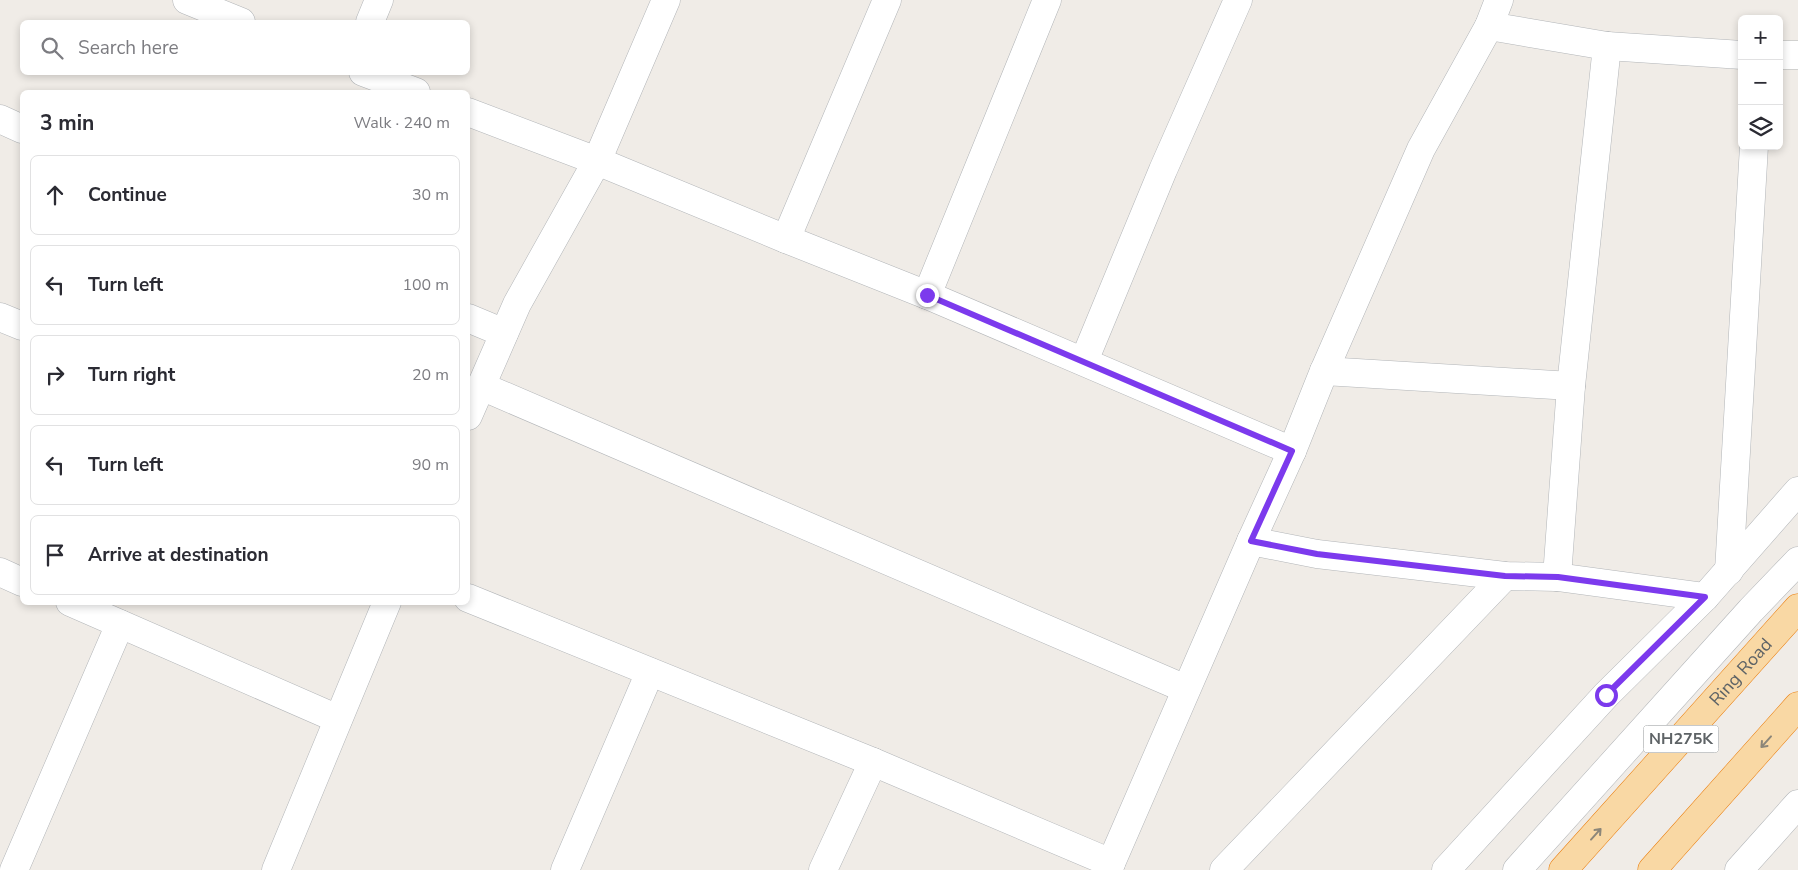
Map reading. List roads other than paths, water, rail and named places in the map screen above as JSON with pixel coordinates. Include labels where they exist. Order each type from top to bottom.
[{"type":"highway","name":"Ring Road","points":[[1563,870],[1798,608]]},
{"type":"highway","points":[[1652,870],[1798,706]]},
{"type":"street","points":[[371,20],[379,0]]},
{"type":"street","points":[[470,411],[517,304],[598,160],[666,0]]},
{"type":"street","points":[[786,240],[887,0]]},
{"type":"street","points":[[927,295],[1047,0]]},
{"type":"street","points":[[1084,361],[1163,170],[1238,0]]},
{"type":"street","points":[[470,599],[873,762],[1109,866],[1292,451],[1324,371],[1421,149],[1489,26],[1499,0]]},
{"type":"street","points":[[200,2],[237,20]]},
{"type":"street","points":[[1489,26],[1607,46],[1738,55]]},
{"type":"street","points":[[1558,577],[1570,386],[1607,46]]},
{"type":"street","points":[[1783,56],[1798,55]]},
{"type":"street","points":[[371,75],[411,90]]},
{"type":"street","points":[[470,113],[598,160],[786,240],[927,295],[1292,451]]},
{"type":"street","points":[[0,119],[20,128]]},
{"type":"street","points":[[1729,571],[1754,150]]},
{"type":"street","points":[[0,317],[20,325]]},
{"type":"street","points":[[470,319],[504,333]]},
{"type":"street","points":[[1324,371],[1570,386]]},
{"type":"street","points":[[481,386],[1186,689]]},
{"type":"street","points":[[1446,870],[1606,695],[1705,597],[1798,491]]},
{"type":"street","points":[[1251,541],[1317,554],[1505,576],[1558,577],[1705,597]]},
{"type":"street","points":[[1517,870],[1751,610],[1798,561]]},
{"type":"street","points":[[0,572],[20,581]]},
{"type":"street","points":[[1224,870],[1505,576]]},
{"type":"street","points":[[77,605],[338,719]]},
{"type":"street","points":[[276,870],[387,605]]},
{"type":"street","points":[[14,870],[120,624]]},
{"type":"street","points":[[564,870],[650,672]]},
{"type":"street","points":[[824,870],[873,762]]},
{"type":"street","points":[[1739,870],[1798,804]]}]
